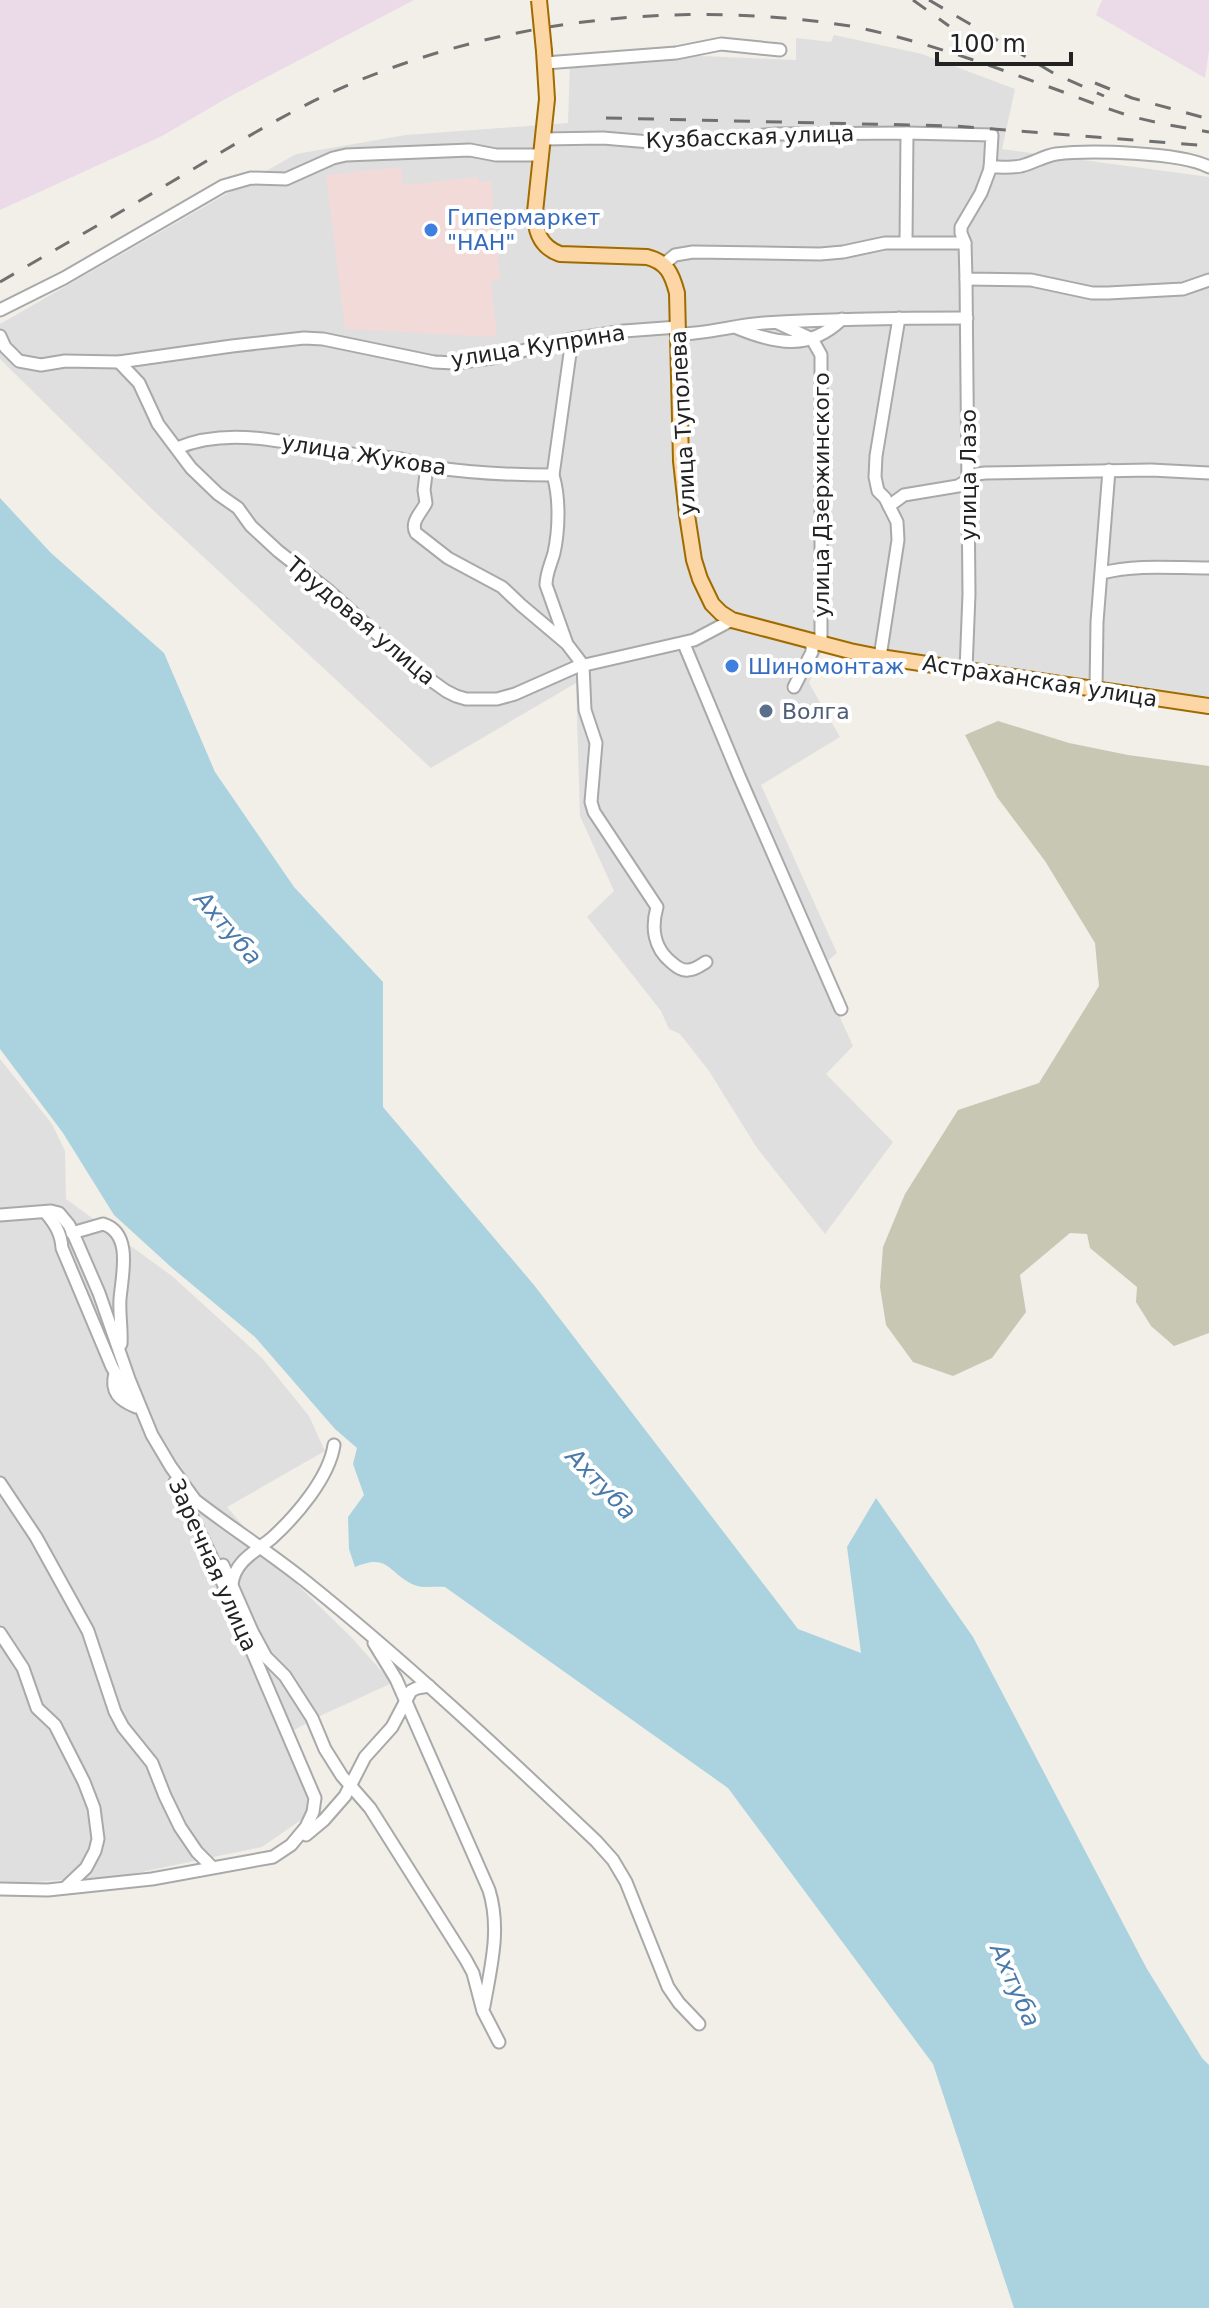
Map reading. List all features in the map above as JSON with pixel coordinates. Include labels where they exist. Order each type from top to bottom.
[{"type":"main road","points":[[539,0],[547,99],[535,212],[535,226],[540,239],[547,248],[560,254],[647,257],[664,264]]},
{"type":"main road","name":"улица Туполева","points":[[664,264],[677,293],[681,461],[694,560],[705,593],[712,604],[732,620]]},
{"type":"main road","name":"Астраханская улица","points":[[732,620],[880,657],[1209,706]]},
{"type":"street","points":[[544,57],[676,53],[721,44],[780,50]]},
{"type":"street","points":[[906,242],[907,133]]},
{"type":"street","name":"Кузбасская улица","points":[[544,139],[603,138],[650,142],[775,134],[992,135],[990,167]]},
{"type":"street","points":[[0,310],[64,278],[235,181],[286,179],[346,155],[470,150],[496,155],[542,155]]},
{"type":"street","points":[[1209,167],[1173,156],[1078,154],[1053,155],[1012,167],[990,167],[981,193],[961,227],[965,243],[966,279],[1031,280],[1092,293],[1183,289],[1209,280]]},
{"type":"street","points":[[664,264],[675,255],[693,252],[820,254],[885,243],[965,243]]},
{"type":"street","name":"улица Лазо","points":[[966,279],[969,594],[966,670]]},
{"type":"street","points":[[880,657],[898,540],[897,522],[878,491],[876,456],[899,318]]},
{"type":"street","name":"улица Куприна","points":[[0,336],[5,347],[19,361],[41,365],[65,361],[119,362],[304,338],[323,339],[434,362],[455,363],[624,331],[678,331],[842,319],[967,318]]},
{"type":"street","points":[[778,323],[812,339],[842,319]]},
{"type":"street","name":"улица Куприна","points":[[737,327],[768,340],[812,339]]},
{"type":"street","points":[[567,644],[546,585],[546,575],[556,542],[557,489],[553,475],[572,339]]},
{"type":"street","name":"улица Дзержинского","points":[[794,687],[816,642],[821,355],[812,339]]},
{"type":"street","name":"Трудовая улица","points":[[119,362],[139,383],[158,424],[191,468],[238,508],[251,526],[278,551],[329,591],[418,671],[446,691],[466,699],[497,699],[583,665],[684,644],[732,620]]},
{"type":"street","name":"улица Жукова","points":[[177,448],[223,437],[267,440],[399,459],[427,466],[553,475]]},
{"type":"street","points":[[427,466],[426,503],[413,529],[448,558],[502,587],[575,652],[583,665],[585,710],[596,743],[591,802],[594,812],[657,907],[654,931],[660,951],[685,971],[706,962]]},
{"type":"street","points":[[889,506],[904,495],[958,486],[977,474],[985,473],[1109,470],[1209,473]]},
{"type":"street","points":[[1096,690],[1097,622],[1109,470]]},
{"type":"street","points":[[1102,573],[1131,568],[1209,568]]},
{"type":"street","points":[[684,644],[841,1009]]},
{"type":"street","name":"Заречная улица","points":[[46,1213],[61,1236],[62,1248],[115,1373],[138,1407],[213,1560],[315,1798]]},
{"type":"street","points":[[0,1215],[59,1213],[72,1233],[99,1293],[138,1407]]},
{"type":"street","points":[[72,1233],[103,1224],[114,1229],[122,1242],[121,1354],[115,1373]]},
{"type":"street","points":[[152,1435],[195,1500],[302,1579],[429,1686],[567,1813],[613,1860],[626,1882],[668,1987],[699,2024]]},
{"type":"street","points":[[232,1584],[234,1574],[247,1555],[260,1547],[306,1503],[332,1456],[334,1445]]},
{"type":"street","points":[[0,1483],[36,1537],[88,1631],[123,1727],[152,1763],[180,1827],[212,1867]]},
{"type":"street","points":[[191,1515],[232,1584],[266,1657],[285,1676],[312,1718],[325,1749],[349,1785],[370,1808],[466,1960],[473,1973],[483,2011],[499,2042]]},
{"type":"street","points":[[0,1633],[23,1668],[37,1708],[55,1725],[94,1808],[98,1839],[95,1851],[86,1868],[65,1888]]},
{"type":"street","points":[[368,1634],[396,1679],[494,1905],[495,1941],[483,2011]]},
{"type":"street","points":[[2,1886],[48,1890],[152,1879],[273,1857],[307,1834],[337,1806],[365,1757],[392,1727],[411,1691],[429,1686]]},
{"type":"street","points":[[294,1841],[306,1827],[315,1798]]},
{"type":"street","points":[[315,1798],[322,1807],[337,1806]]},
{"type":"shaded area","points":[[0,0],[414,0],[227,98],[162,136],[0,210]]},
{"type":"shaded area","points":[[1102,0],[1209,0],[1209,51],[1205,78],[1096,15]]},
{"type":"shaded area","points":[[834,35],[922,54],[1015,89],[1002,149],[1209,177],[1209,697],[1075,680],[856,644],[828,635],[809,683],[840,737],[761,785],[837,953],[818,969],[853,1046],[826,1074],[893,1142],[825,1234],[757,1148],[709,1071],[680,1034],[669,1029],[661,1011],[587,917],[614,891],[580,816],[576,683],[431,768],[154,511],[0,359],[0,324],[296,154],[406,135],[568,123],[570,64],[701,56],[796,60],[796,38],[831,42]]},
{"type":"shaded area","points":[[401,167],[403,185],[478,177],[479,182],[491,180],[500,279],[491,280],[497,337],[345,329],[326,175]]},
{"type":"shaded area","points":[[998,721],[1069,743],[1209,766],[1209,1333],[1174,1346],[1151,1326],[1136,1302],[1137,1287],[1090,1248],[1087,1234],[1070,1233],[1020,1275],[1026,1312],[992,1358],[953,1376],[913,1362],[886,1325],[880,1287],[883,1247],[905,1194],[958,1110],[1039,1083],[1099,986],[1095,943],[1045,861],[997,797],[965,735]]},
{"type":"shaded area","points":[[0,1059],[52,1124],[65,1151],[66,1199],[172,1276],[262,1358],[309,1416],[325,1451],[227,1507],[272,1560],[352,1638],[392,1683],[283,1736],[310,1797],[308,1815],[262,1847],[122,1876],[0,1884]]},
{"type":"water","name":"Ахтуба","points":[[0,498],[51,553],[164,653],[215,772],[294,887],[383,982],[383,1107],[534,1285],[798,1629],[861,1653],[847,1547],[876,1498],[973,1637],[1147,1969],[1209,2065],[1209,2308],[1014,2308],[933,2064],[728,1788],[445,1587],[416,1586],[381,1563],[355,1567],[349,1549],[348,1517],[364,1495],[353,1464],[357,1448],[335,1429],[255,1337],[114,1215],[63,1133],[0,1049]]},
{"type":"railway","points":[[913,0],[949,26]]},
{"type":"railway","points":[[929,0],[1055,74],[1104,96]]},
{"type":"railway","points":[[0,282],[262,128],[355,82],[414,60],[474,43],[536,29],[598,20],[661,15],[724,15],[787,18],[850,26],[947,51],[1127,115],[1209,132]]},
{"type":"railway","points":[[1095,83],[1132,98],[1209,119]]},
{"type":"railway","points":[[606,118],[954,126],[1209,146]]},
{"type":"place","name":"Гипермаркет \"НАН\"","points":[[431,230]]},
{"type":"place","name":"Шиномонтаж","points":[[732,666]]},
{"type":"place","name":"Волга","points":[[766,711]]}]
